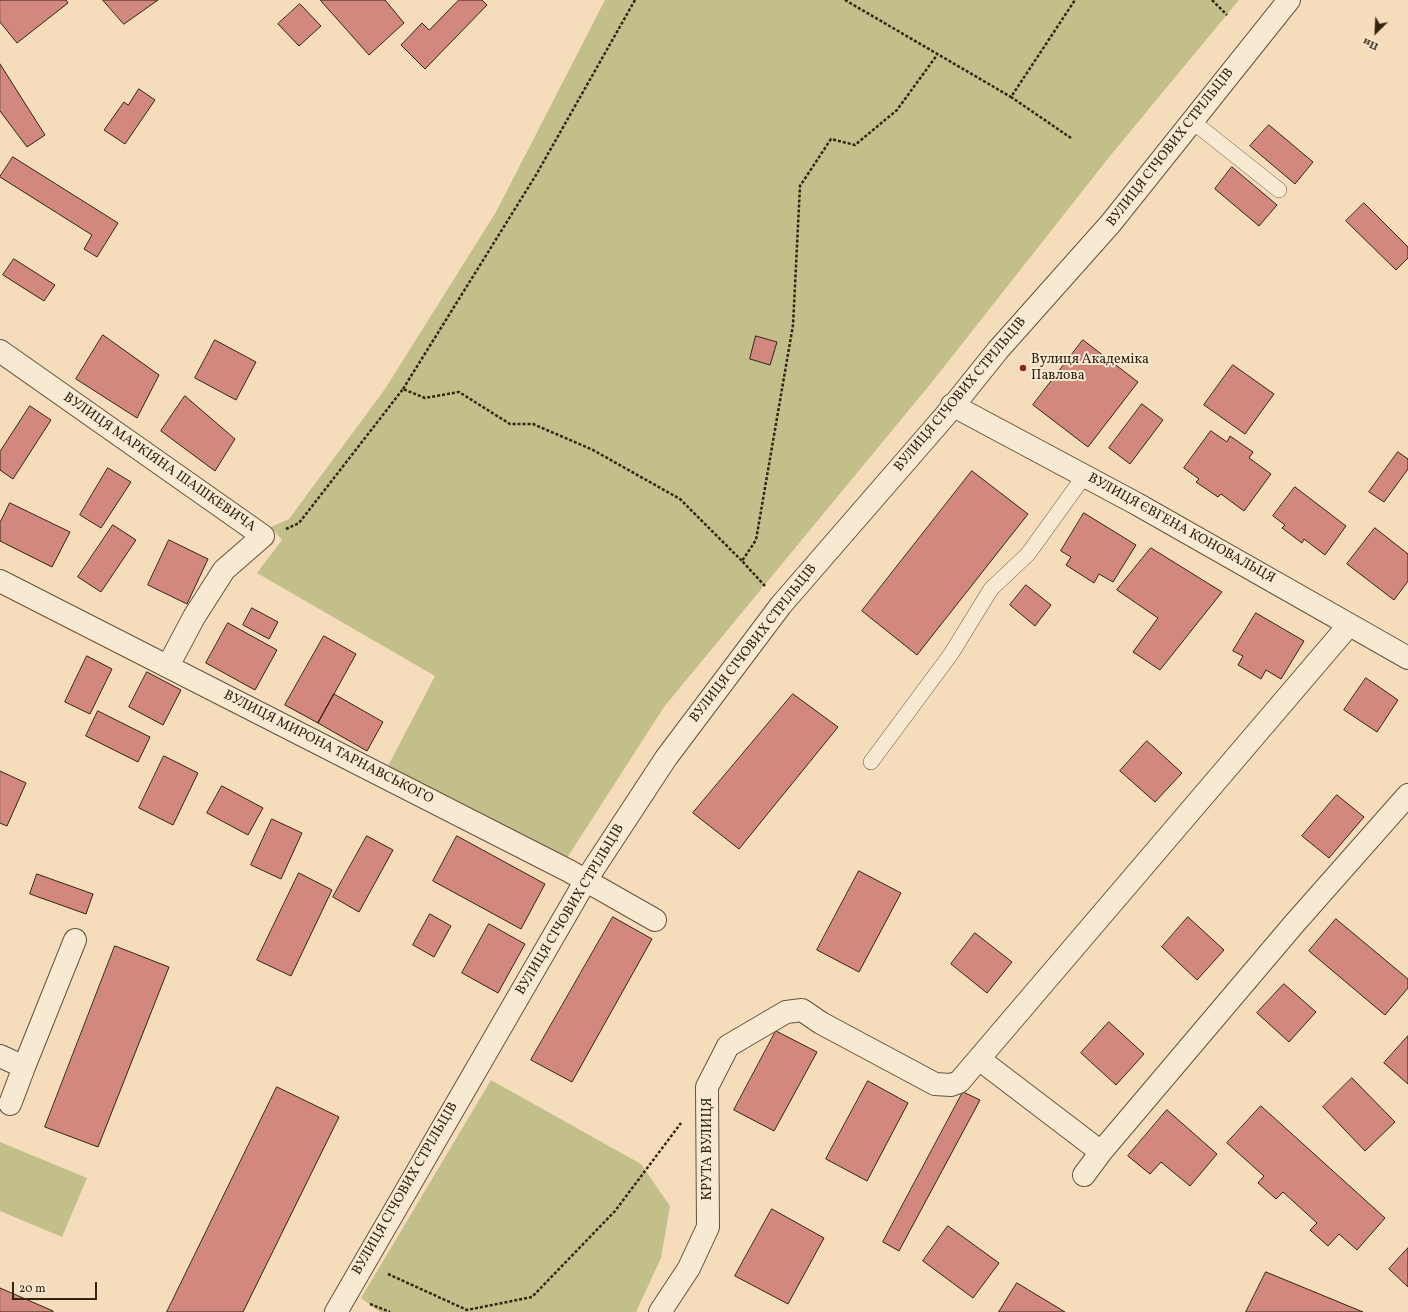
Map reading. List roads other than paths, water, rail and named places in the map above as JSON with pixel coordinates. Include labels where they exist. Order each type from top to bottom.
[{"type":"street","name":"ВУЛИЦЯ СІЧОВИХ СТРІЛЬЦІВ","points":[[336,1312],[586,880],[666,758],[781,605],[998,350],[1111,224],[1289,0]]},
{"type":"street","name":"ВУЛИЦЯ МАРКІЯНА ШАШКЕВИЧА","points":[[0,351],[270,534],[224,570],[194,617],[168,666]]},
{"type":"street","name":"ВУЛИЦЯ ЄВГЕНА КОНОВАЛЬЦЯ","points":[[952,405],[1085,475],[1408,658]]},
{"type":"street","name":"ВУЛИЦЯ МИРОНА ТАРНАВСЬКОГО","points":[[0,581],[586,880],[655,920]]},
{"type":"street","points":[[1101,1152],[979,1060],[1349,624]]},
{"type":"street","points":[[1084,1175],[1101,1152],[1294,924],[1408,796]]},
{"type":"street","points":[[10,1104],[75,940]]},
{"type":"street","name":"КРУТА ВУЛИЦЯ","points":[[660,1312],[689,1268],[708,1226],[707,1087],[728,1046],[786,1012],[802,1010],[821,1023],[935,1084],[951,1085],[959,1082],[979,1060]]},
{"type":"street","points":[[0,1056],[24,1067]]},
{"type":"lane","points":[[1192,121],[1279,190]]},
{"type":"lane","points":[[871,762],[951,654],[991,588],[1028,554],[1085,475]]},
{"type":"place","name":"Вулиця Академіка Павлова","points":[[1023,368]]}]
